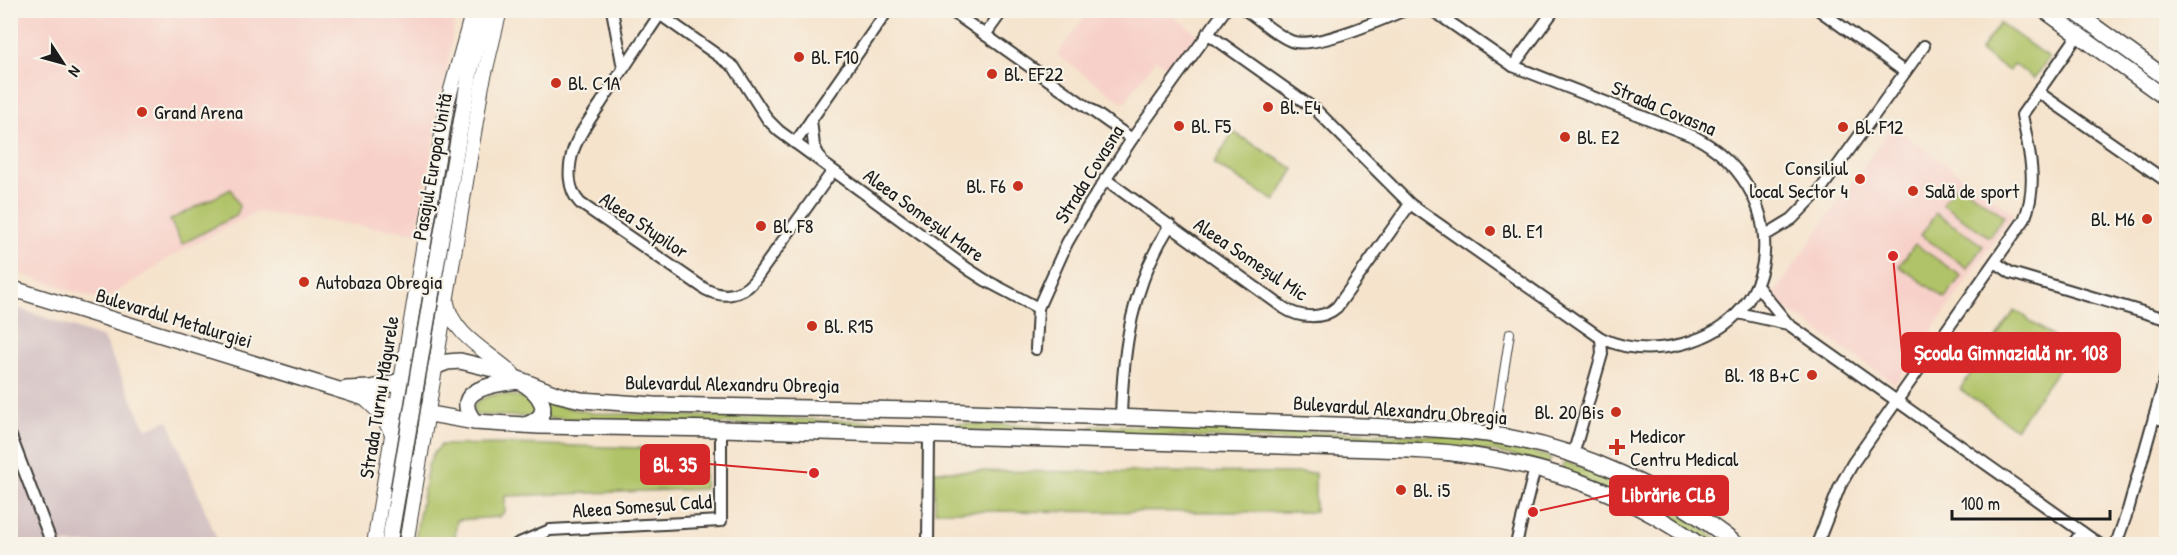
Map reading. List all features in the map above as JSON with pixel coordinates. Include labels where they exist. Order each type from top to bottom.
[{"type":"main road","name":"Pasajul Europa Unită","points":[[389,544],[470,71],[487,10]]},
{"type":"main road","points":[[2044,10],[2166,98]]},
{"type":"main road","points":[[2072,10],[2166,78]]},
{"type":"main road","name":"Bulevardul Metalurgiei","points":[[10,288],[397,408]]},
{"type":"main road","name":"Bulevardul Alexandru Obregia","points":[[401,380],[447,362],[460,361],[493,369],[519,381],[581,400],[654,405],[849,408],[1420,428],[1494,435],[1541,445],[1573,455],[1633,479],[1663,494],[1706,521],[1736,544]]},
{"type":"main road","name":"Bulevardul Metalurgiei","points":[[325,387],[360,389],[401,380]]},
{"type":"main road","points":[[474,422],[467,411],[467,406],[469,399],[477,389],[495,383],[519,381],[537,394],[543,405],[540,418],[524,425]]},
{"type":"main road","name":"Bulevardul Alexandru Obregia","points":[[397,408],[474,422],[524,425],[1420,451],[1490,458],[1568,478],[1631,504],[1663,521],[1698,544]]},
{"type":"main road","points":[[1070,440],[1071,415]]},
{"type":"street","name":"Strada Turnu Măgurele","points":[[374,544],[447,104],[473,10]]},
{"type":"street","points":[[406,544],[482,85],[500,10]]},
{"type":"street","points":[[612,10],[623,69]]},
{"type":"street","points":[[658,12],[734,67],[768,120],[795,144],[888,10]]},
{"type":"street","points":[[950,10],[1132,139]]},
{"type":"street","points":[[985,35],[1003,10]]},
{"type":"street","name":"Strada Covasna","points":[[1036,349],[1038,308],[1067,243],[1132,139],[1225,10]]},
{"type":"street","points":[[1245,10],[1285,39],[1301,43],[1321,41],[1405,10]]},
{"type":"street","name":"Strada Covasna","points":[[1207,33],[1316,110],[1410,204],[1601,338],[1618,345],[1638,348],[1672,346],[1696,340],[1714,332],[1738,313],[1757,286],[1763,269],[1764,236],[1750,188],[1732,164],[1714,148],[1665,124],[1513,66],[1432,10]]},
{"type":"street","points":[[1513,66],[1554,10]]},
{"type":"street","points":[[1819,10],[1905,72]]},
{"type":"street","name":"Aleea Stupilor","points":[[658,12],[574,147],[570,171],[572,190],[580,203],[714,294],[733,295],[751,285],[828,169]]},
{"type":"street","points":[[1817,544],[1847,472],[2024,219],[2031,201],[2032,177],[2022,115],[2078,34]]},
{"type":"street","points":[[1764,236],[1792,219],[1816,195],[1924,46]]},
{"type":"street","points":[[2038,92],[2166,181]]},
{"type":"street","points":[[811,120],[814,146],[828,169]]},
{"type":"street","name":"Aleea Someșul Mare","points":[[795,144],[976,275],[1038,308]]},
{"type":"street","name":"Aleea Someșul Mic","points":[[1105,179],[1296,315],[1315,315],[1332,311],[1337,307],[1410,204]]},
{"type":"street","points":[[1121,417],[1124,356],[1132,315],[1146,269],[1170,225]]},
{"type":"street","points":[[1995,262],[2011,273],[2166,319]]},
{"type":"street","points":[[1757,286],[1788,324],[2099,544]]},
{"type":"street","points":[[447,303],[453,318],[467,337],[519,381]]},
{"type":"street","points":[[1738,313],[1788,324]]},
{"type":"street","points":[[1494,435],[1510,333]]},
{"type":"street","points":[[1573,455],[1602,354],[1601,338]]},
{"type":"street","points":[[2116,544],[2128,510],[2166,375]]},
{"type":"street","points":[[365,399],[386,420],[392,434]]},
{"type":"street","points":[[2154,417],[2166,421]]},
{"type":"street","name":"Aleea Someșul Cald","points":[[516,544],[536,539],[550,530],[721,521],[721,429]]},
{"type":"street","points":[[10,434],[52,544]]},
{"type":"street","points":[[928,544],[929,436]]},
{"type":"street","points":[[1516,544],[1535,468]]},
{"type":"street","points":[[2073,544],[2082,532]]},
{"type":"shaded area","points":[[1089,10],[1111,11],[1118,15],[1121,11],[1165,11],[1198,34],[1172,70],[1156,59],[1124,103],[1057,55]]},
{"type":"shaded area","points":[[11,11],[457,11],[417,233],[257,212],[172,256],[104,301],[11,271]]},
{"type":"shaded area","points":[[1892,126],[2014,213],[1895,384],[1771,298]]},
{"type":"shaded area","points":[[11,306],[103,338],[146,429],[168,420],[219,544],[11,544],[11,479],[30,470],[11,418]]},
{"type":"green space","points":[[2000,23],[2049,58],[2034,79],[2014,64],[2009,71],[1980,51]]},
{"type":"green space","points":[[1233,132],[1294,169],[1275,201],[1214,164]]},
{"type":"green space","points":[[1958,183],[2004,216],[1989,237],[1942,204]]},
{"type":"green space","points":[[231,189],[239,206],[237,215],[182,244],[170,220]]},
{"type":"green space","points":[[1936,213],[1983,246],[1967,268],[1921,235]]},
{"type":"green space","points":[[1915,244],[1961,276],[1945,298],[1899,266]]},
{"type":"green space","points":[[2015,310],[2072,350],[2016,429],[1960,389]]},
{"type":"green space","points":[[500,394],[522,397],[537,403],[535,417],[475,415],[473,409],[478,402],[488,396]]},
{"type":"green space","points":[[545,403],[593,413],[1041,426],[1043,430],[1041,433],[543,418]]},
{"type":"green space","points":[[1094,425],[1440,437],[1522,449],[1549,457],[1551,460],[1547,464],[1462,447],[1091,433],[1089,428]]},
{"type":"green space","points":[[511,444],[705,450],[704,489],[505,496],[505,511],[499,517],[457,520],[454,544],[414,544],[428,466],[433,454],[441,445]]},
{"type":"green space","points":[[1566,462],[1629,486],[1687,519],[1724,544],[1709,544],[1563,470],[1562,465]]},
{"type":"green space","points":[[934,471],[1315,473],[1315,512],[935,511]]},
{"type":"place","name":"Bl. F10","points":[[799,57]]},
{"type":"place","name":"Bl. EF22","points":[[992,74]]},
{"type":"place","name":"Bl. C1A","points":[[556,83]]},
{"type":"place","name":"Bl. E4","points":[[1268,107]]},
{"type":"place","name":"Grand Arena","points":[[142,112]]},
{"type":"place","name":"Bl. F5","points":[[1179,126]]},
{"type":"place","name":"Bl. F12","points":[[1843,127]]},
{"type":"place","name":"Bl. E2","points":[[1565,137]]},
{"type":"place","name":"Consiliul local Sector 4","points":[[1860,179]]},
{"type":"place","name":"Bl. F6","points":[[1018,186]]},
{"type":"place","name":"Sală de sport","points":[[1913,191]]},
{"type":"place","name":"Bl. M6","points":[[2147,219]]},
{"type":"place","name":"Bl. F8","points":[[761,226]]},
{"type":"place","name":"Bl. E1","points":[[1490,231]]},
{"type":"place","name":"Școala Gimnazială nr. 108","points":[[1893,256]]},
{"type":"place","name":"Autobaza Obregia","points":[[304,282]]},
{"type":"place","name":"Bl. R15","points":[[812,326]]},
{"type":"place","name":"Bl. 18 B+C","points":[[1812,375]]},
{"type":"place","name":"Bl. 20 Bis","points":[[1616,412]]},
{"type":"place","name":"Medicor Centru Medical","points":[[1617,447]]},
{"type":"place","name":"Bl. 35","points":[[814,473]]},
{"type":"place","name":"Bl. i5","points":[[1401,490]]},
{"type":"place","name":"Librărie CLB","points":[[1533,512]]}]
